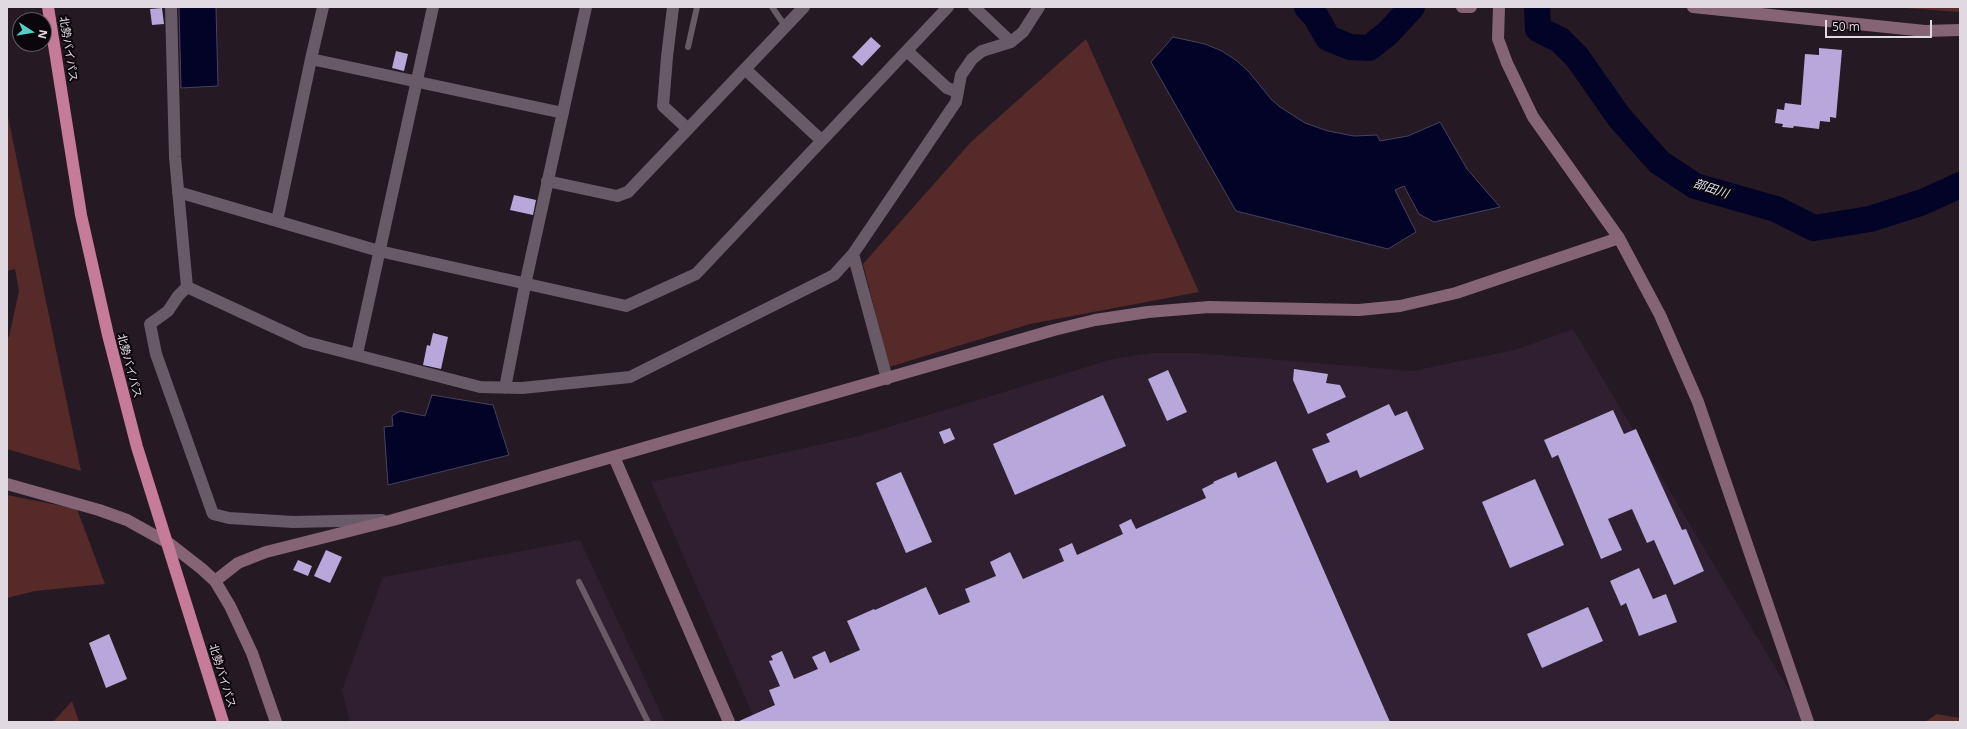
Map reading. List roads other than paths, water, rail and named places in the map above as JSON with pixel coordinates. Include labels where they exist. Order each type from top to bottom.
[{"type":"highway","name":"北勢バイパス","points":[[48,7],[81,214],[108,335],[137,447],[223,722]]},
{"type":"street","points":[[171,7],[178,192],[187,287]]},
{"type":"street","points":[[276,220],[323,7]]},
{"type":"street","points":[[357,354],[433,7]]},
{"type":"street","points":[[505,388],[547,181],[586,7]]},
{"type":"street","points":[[673,7],[666,57],[663,106],[688,129]]},
{"type":"street","points":[[547,181],[617,196],[628,192],[804,7]]},
{"type":"street","points":[[178,192],[380,251],[525,285],[626,306],[696,274],[948,7]]},
{"type":"street","points":[[974,7],[1011,42]]},
{"type":"street","points":[[187,287],[306,342],[357,354],[480,388],[522,388],[630,377],[834,275],[853,254],[956,102],[961,75],[972,59],[982,50],[1011,42],[1023,32],[1039,7]]},
{"type":"street","points":[[1500,7],[1498,39],[1507,63],[1533,117],[1619,238],[1660,315],[1698,402],[1808,722]]},
{"type":"street","points":[[1693,7],[1925,31],[1960,30]]},
{"type":"street","points":[[907,51],[947,88],[958,92]]},
{"type":"street","points":[[311,59],[563,113]]},
{"type":"street","points":[[745,69],[821,140]]},
{"type":"street","points":[[215,581],[238,563],[266,552],[392,520],[1054,330],[1095,320],[1148,312],[1209,307],[1359,310],[1400,306],[1456,293],[1619,238]]},
{"type":"street","points":[[853,254],[887,378]]},
{"type":"street","points":[[187,287],[178,296],[168,311],[150,324],[156,354],[213,514],[229,518],[293,522],[392,520]]},
{"type":"street","points":[[614,457],[729,722]]},
{"type":"street","points":[[7,484],[99,510],[138,526],[170,544],[202,569],[215,581],[230,606],[252,653],[276,722]]},
{"type":"lane","points":[[688,47],[696,7]]},
{"type":"lane","points":[[772,7],[785,26]]},
{"type":"lane","points":[[579,582],[648,722]]},
{"type":"water","points":[[179,7],[216,7],[218,86],[181,88]]},
{"type":"water","points":[[1173,37],[1205,44],[1222,51],[1237,61],[1249,72],[1271,99],[1280,107],[1305,123],[1328,131],[1354,136],[1377,135],[1380,141],[1408,136],[1440,122],[1467,169],[1500,207],[1434,222],[1419,214],[1404,186],[1395,190],[1416,232],[1388,249],[1236,211],[1151,62]]},
{"type":"water","points":[[432,395],[493,405],[509,455],[388,485],[384,427],[393,426],[392,416],[400,411],[425,416]]},
{"type":"waterway","name":"部田川","points":[[1307,7],[1316,17],[1328,38],[1350,47],[1369,48],[1388,33],[1412,7]]},
{"type":"waterway","name":"部田川","points":[[1537,7],[1538,29],[1560,40],[1577,57],[1619,117],[1659,162],[1695,186],[1776,209],[1814,228],[1870,219],[1923,202],[1960,185]]}]
